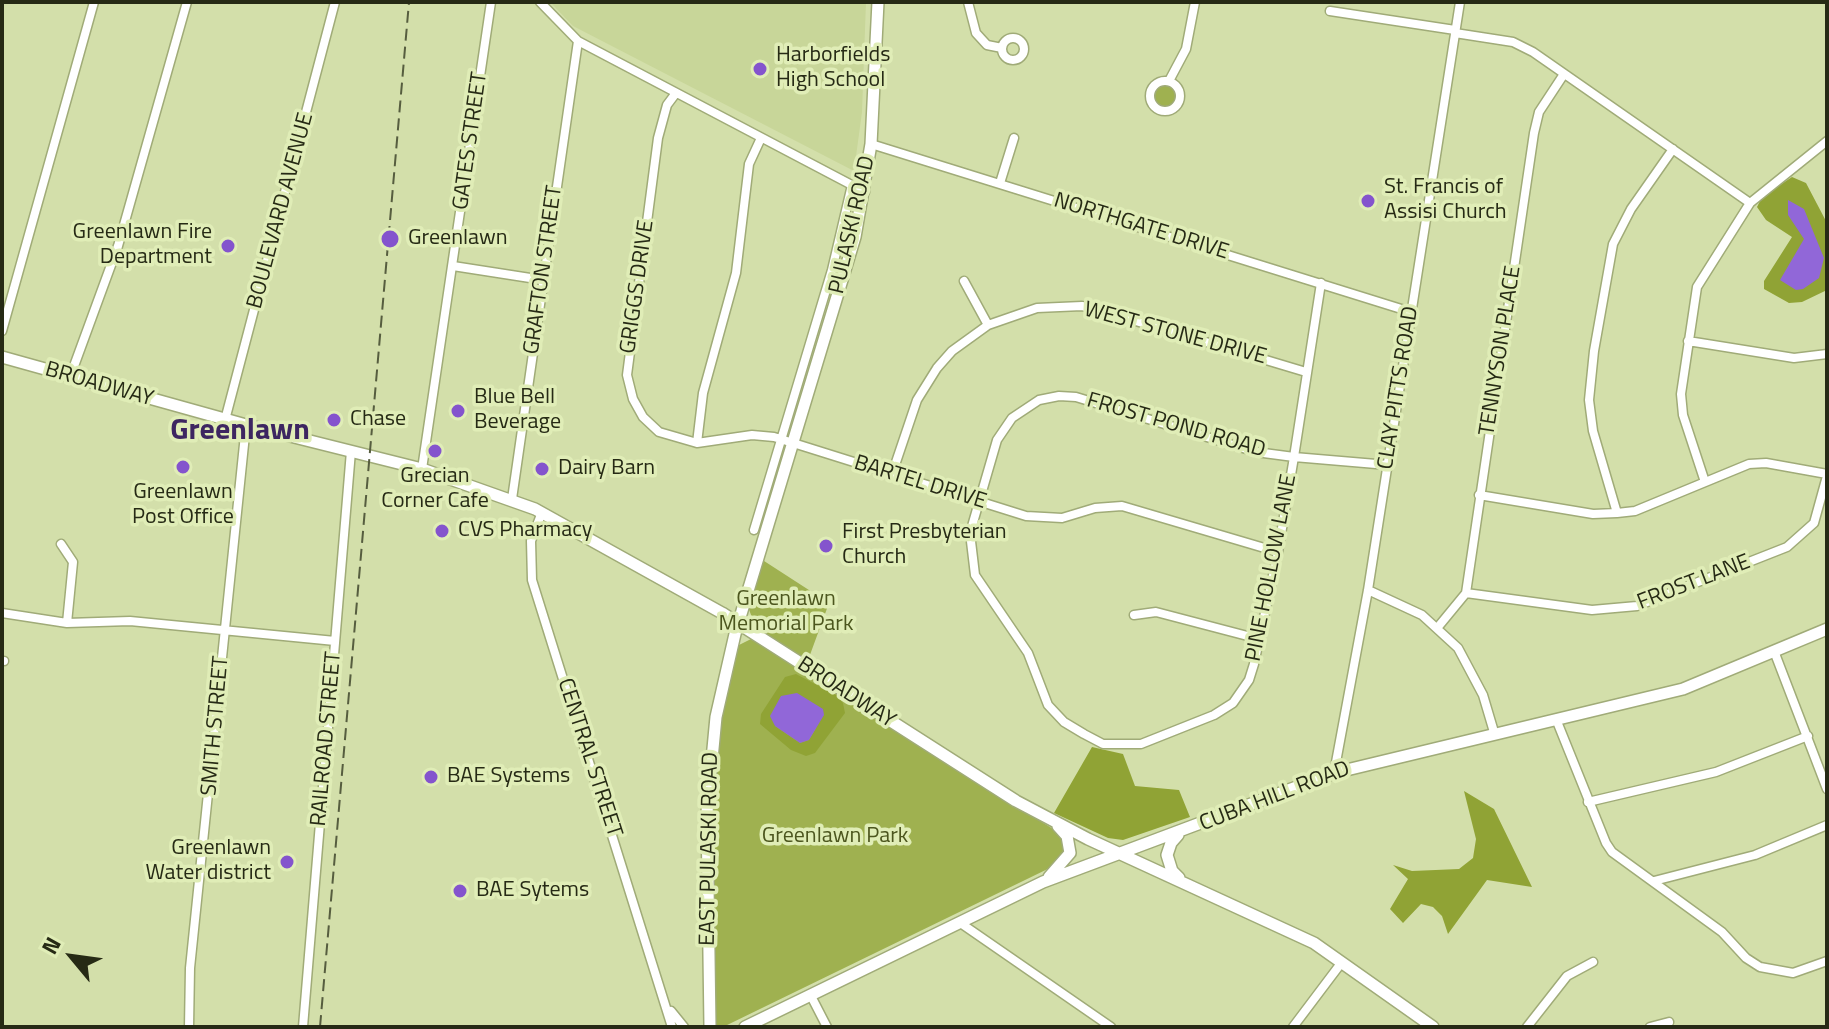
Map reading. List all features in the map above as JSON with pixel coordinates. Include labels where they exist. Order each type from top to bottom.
[{"type":"main road","name":"PULASKI ROAD","points":[[795,443],[865,192],[871,144],[878,2]]},
{"type":"main road","name":"BROADWAY","points":[[2,357],[225,420],[422,469],[542,512],[738,623],[1045,816],[1314,943],[1433,1027]]},
{"type":"main road","name":"EAST PULASKI ROAD","points":[[710,1027],[709,769],[721,690],[738,623],[795,443]]},
{"type":"main road","name":"CUBA HILL ROAD","points":[[745,1027],[1043,882],[1182,833],[1334,773],[1494,732],[1683,689],[1827,629]]},
{"type":"main road","points":[[1043,882],[1063,865],[1070,847],[1064,832],[1045,816]]},
{"type":"main road","points":[[1182,833],[1171,843],[1167,855],[1172,871],[1186,884]]},
{"type":"street","points":[[2,331],[94,2]]},
{"type":"street","points":[[70,377],[118,246],[187,2]]},
{"type":"street","name":"BOULEVARD AVENUE","points":[[225,420],[335,2]]},
{"type":"street","name":"GATES STREET","points":[[422,469],[491,2]]},
{"type":"street","points":[[540,2],[578,41],[865,192]]},
{"type":"street","points":[[968,2],[976,33],[987,45],[1002,48]]},
{"type":"street","points":[[1169,81],[1186,49],[1195,2]]},
{"type":"street","name":"CLAY PITTS ROAD","points":[[1334,773],[1368,590],[1460,2]]},
{"type":"street","points":[[1330,11],[1513,42],[1750,203]]},
{"type":"street","name":"GRAFTON STREET","points":[[512,499],[578,41]]},
{"type":"street","name":"TENNYSON PLACE","points":[[1466,593],[1534,133],[1539,112],[1564,74]]},
{"type":"street","name":"GRIGGS DRIVE","points":[[676,93],[667,105],[658,138],[627,375],[633,399],[643,417],[659,432],[697,443],[752,435],[795,443]]},
{"type":"street","points":[[697,443],[703,393],[736,273],[749,164],[761,138]]},
{"type":"street","points":[[1000,183],[1014,138]]},
{"type":"street","points":[[1705,482],[1683,415],[1681,394],[1701,278],[1750,203],[1827,141]]},
{"type":"street","name":"NORTHGATE DRIVE","points":[[871,144],[1411,312]]},
{"type":"street","points":[[1617,513],[1593,431],[1589,400],[1594,351],[1613,244],[1673,149]]},
{"type":"street","points":[[754,530],[832,270],[852,185]]},
{"type":"street","points":[[453,266],[543,280]]},
{"type":"street","points":[[964,281],[988,325]]},
{"type":"street","name":"PINE HOLLOW LANE","points":[[978,501],[970,548],[981,587],[1028,653],[1048,705],[1064,722],[1103,744],[1141,744],[1214,715],[1241,694],[1254,664],[1278,552],[1321,283]]},
{"type":"street","name":"WEST STONE DRIVE","points":[[892,474],[909,420],[926,384],[952,351],[988,325],[1037,308],[1082,306],[1306,372]]},
{"type":"street","points":[[1688,341],[1794,358],[1827,354]]},
{"type":"street","name":"FROST POND ROAD","points":[[978,501],[1003,427],[1023,408],[1059,396],[1097,402],[1256,452],[1388,465]]},
{"type":"street","name":"SMITH STREET","points":[[189,1027],[190,968],[246,425]]},
{"type":"street","name":"BARTEL DRIVE","points":[[795,443],[1026,516],[1045,518],[1122,506],[1278,552]]},
{"type":"street","name":"RAILROAD STREET","points":[[303,1027],[351,451]]},
{"type":"street","points":[[1479,495],[1593,514],[1617,513],[1635,511],[1749,464],[1766,463],[1827,475]]},
{"type":"street","name":"FROST LANE","points":[[1466,593],[1592,610],[1637,606],[1787,547],[1814,523],[1827,475]]},
{"type":"street","name":"CENTRAL STREET","points":[[542,512],[531,541],[532,580],[667,1003],[672,1027]]},
{"type":"street","points":[[61,544],[73,562],[67,623]]},
{"type":"street","points":[[1368,590],[1396,600],[1438,627],[1458,648],[1470,669],[1494,732]]},
{"type":"street","points":[[1438,627],[1466,593]]},
{"type":"street","points":[[1134,615],[1156,612],[1259,639]]},
{"type":"street","points":[[2,613],[67,623],[130,621],[225,633],[335,641]]},
{"type":"street","points":[[1774,651],[1827,789]]},
{"type":"street","points":[[1556,719],[1588,802],[1612,852],[1722,932],[1746,958],[1760,967],[1793,973],[1827,961]]},
{"type":"street","points":[[1588,802],[1716,772],[1808,736]]},
{"type":"street","points":[[1654,881],[1755,855],[1827,825]]},
{"type":"street","points":[[959,922],[1111,1027]]},
{"type":"street","points":[[1293,1027],[1342,962]]},
{"type":"street","points":[[1527,1027],[1567,976],[1593,962]]},
{"type":"street","points":[[811,996],[827,1027]]},
{"type":"street","name":"CENTRAL STREET","points":[[667,1003],[684,1027]]},
{"type":"street","points":[[1650,1027],[1669,1022]]},
{"type":"shaded area","name":"Harborfields High School","points":[[550,2],[866,2],[862,112],[854,171],[573,26]]},
{"type":"shaded area","points":[[1788,200],[1804,209],[1824,258],[1819,278],[1796,290],[1780,280],[1804,239],[1788,215]]},
{"type":"shaded area","points":[[797,693],[823,709],[824,715],[809,740],[800,743],[775,726],[770,716],[781,696]]},
{"type":"green space","points":[[1165,83],[1174,86],[1177,95],[1174,104],[1165,107],[1156,104],[1153,95],[1156,86]]},
{"type":"green space","points":[[1792,177],[1806,183],[1827,223],[1827,290],[1802,302],[1789,303],[1764,289],[1764,281],[1792,237],[1766,220],[1757,207],[1762,197]]},
{"type":"green space","name":"Greenlawn Memorial Park","points":[[761,559],[829,603],[807,663],[757,631],[747,604]]},
{"type":"green space","name":"Greenlawn Park","points":[[751,639],[1061,834],[1068,849],[1060,863],[723,1027],[716,1027],[713,817],[721,719],[737,646]]},
{"type":"green space","points":[[796,674],[836,695],[843,703],[845,713],[815,753],[806,756],[791,750],[760,724],[761,714],[785,677]],"holes":[[[784,697],[816,728],[809,740],[800,743],[775,726]]]},
{"type":"green space","points":[[1092,747],[1123,754],[1135,786],[1179,790],[1190,817],[1123,840],[1108,838],[1054,813]]},
{"type":"green space","points":[[1464,791],[1494,809],[1532,887],[1487,880],[1448,934],[1442,916],[1433,907],[1421,904],[1403,923],[1390,909],[1408,879],[1393,865],[1412,871],[1459,869],[1473,858],[1476,839]]},
{"type":"railway","points":[[320,1027],[409,2]]},
{"type":"place","name":"Harborfields High School","points":[[760,69]]},
{"type":"place","name":"St. Francis of Assisi Church","points":[[1368,201]]},
{"type":"place","name":"Greenlawn","points":[[390,239]]},
{"type":"place","name":"Greenlawn Fire Department","points":[[228,246]]},
{"type":"place","name":"Blue Bell Beverage","points":[[458,411]]},
{"type":"place","name":"Chase","points":[[334,420]]},
{"type":"place","name":"Grecian Corner Cafe","points":[[435,451]]},
{"type":"place","name":"Greenlawn Post Office","points":[[183,467]]},
{"type":"place","name":"Dairy Barn","points":[[542,469]]},
{"type":"place","name":"CVS Pharmacy","points":[[442,531]]},
{"type":"place","name":"First Presbyterian Church","points":[[826,546]]},
{"type":"place","name":"BAE Systems","points":[[431,777]]},
{"type":"place","name":"Greenlawn Water district","points":[[287,862]]},
{"type":"place","name":"BAE Sytems","points":[[460,891]]},
{"type":"district","name":"Greenlawn","points":[[240,432]]}]
